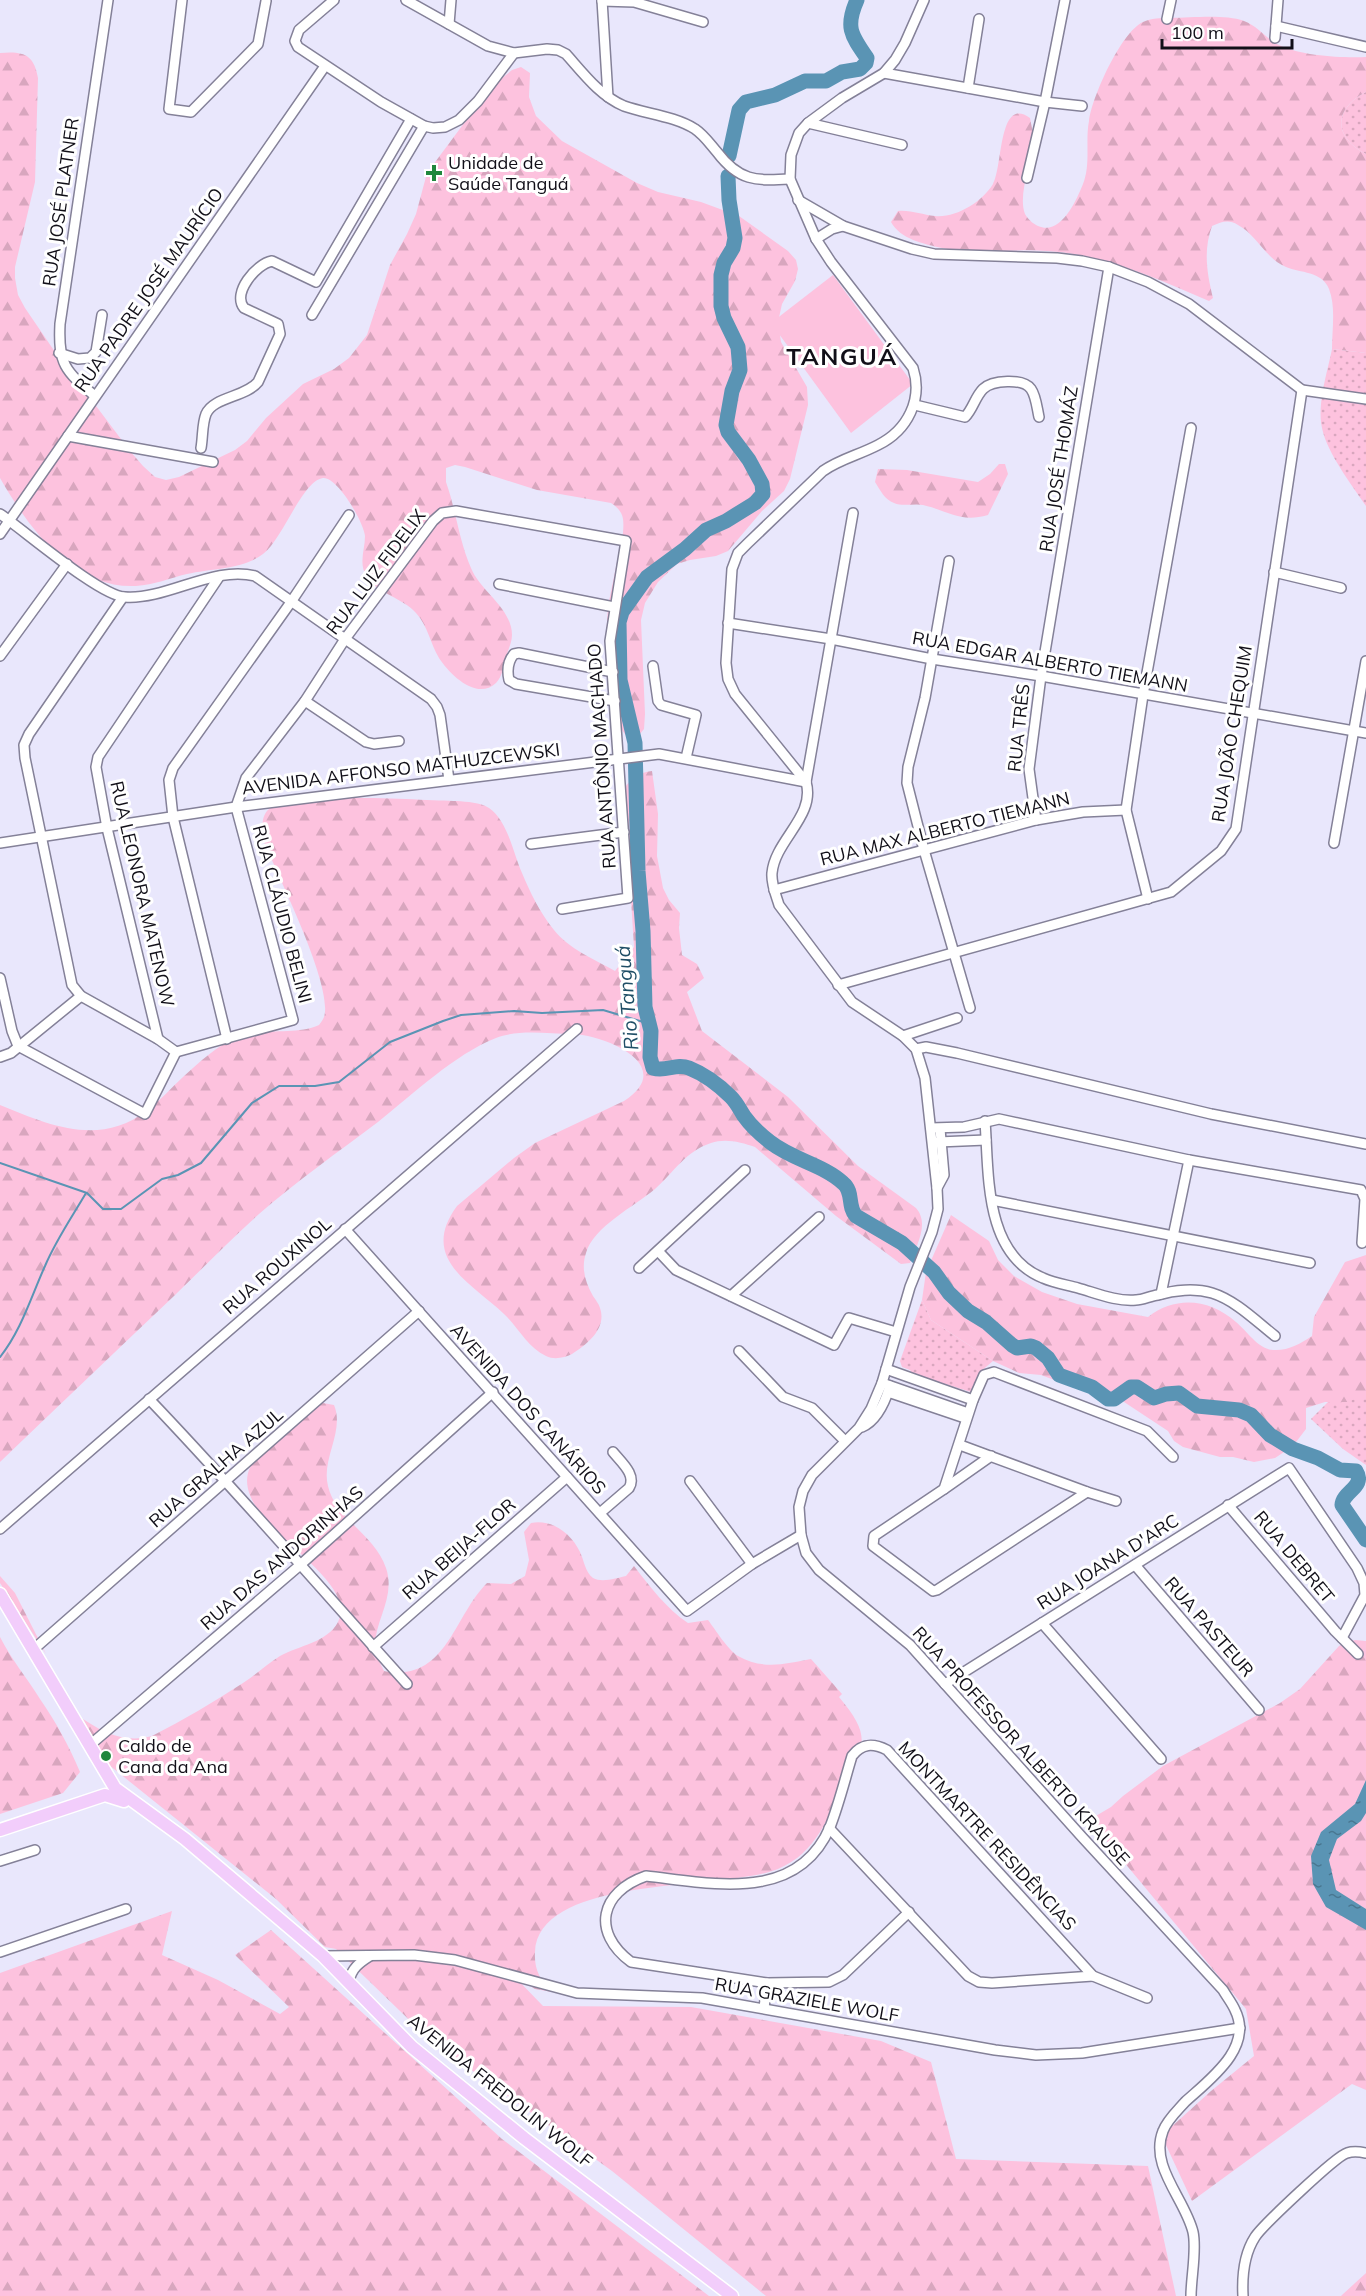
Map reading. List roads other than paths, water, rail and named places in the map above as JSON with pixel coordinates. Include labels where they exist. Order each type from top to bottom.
[{"type":"main road","points":[[0,1594],[90,1745],[107,1789],[52,1813],[0,1830]]},
{"type":"main road","name":"AVENIDA FREDOLIN WOLF","points":[[107,1789],[145,1810],[185,1839],[323,1956],[412,2047],[524,2138],[732,2296]]},
{"type":"street","name":"RUA JOSÉ PLATNER","points":[[59,353],[60,324],[108,0]]},
{"type":"street","points":[[182,0],[169,109],[191,112],[258,44],[266,1]]},
{"type":"street","points":[[334,0],[296,35],[295,41],[298,47],[424,126],[445,127],[459,120],[478,101],[514,53]]},
{"type":"street","points":[[406,0],[488,46],[514,53],[558,50],[566,54],[608,97],[623,105],[683,123],[695,129],[735,171],[746,177],[760,180],[790,179]]},
{"type":"street","points":[[449,24],[451,0]]},
{"type":"street","points":[[666,0],[668,12]]},
{"type":"street","points":[[806,782],[732,687],[726,663],[732,568],[738,554],[823,471],[836,462],[879,445],[894,435],[915,405],[918,382],[913,368],[831,262],[816,239],[790,179],[793,144],[808,123],[842,98],[884,74],[905,43],[924,0]]},
{"type":"street","points":[[1027,177],[1045,102],[1065,0]]},
{"type":"street","points":[[1167,19],[1171,0]]},
{"type":"street","points":[[1275,38],[1278,0]]},
{"type":"street","points":[[608,97],[602,1],[628,2],[703,22]]},
{"type":"street","points":[[968,88],[979,19]]},
{"type":"street","points":[[1276,26],[1366,47]]},
{"type":"street","name":"RUA PADRE JOSÉ MAURÍCIO","points":[[0,534],[326,66]]},
{"type":"street","points":[[884,74],[1045,102],[1082,106]]},
{"type":"street","points":[[201,448],[208,411],[213,405],[253,388],[280,334],[278,324],[244,308],[241,304],[240,299],[248,279],[266,262],[272,261],[316,282],[411,119]]},
{"type":"street","points":[[808,123],[902,146]]},
{"type":"street","points":[[312,315],[424,126]]},
{"type":"street","points":[[798,200],[843,226],[934,254],[1057,258],[1109,267],[1148,282],[1189,304],[1302,390],[1366,399]]},
{"type":"street","points":[[816,239],[832,229],[843,226]]},
{"type":"street","name":"RUA JOSÉ THOMÁZ","points":[[1041,676],[1109,267]]},
{"type":"street","points":[[59,353],[78,359],[90,358],[96,352],[102,315]]},
{"type":"street","points":[[59,353],[75,380],[95,396]]},
{"type":"street","points":[[915,405],[965,417],[984,388],[992,382],[1003,381],[1028,386],[1033,392],[1039,417]]},
{"type":"street","name":"RUA JOÃO CHEQUIM","points":[[838,985],[1171,892],[1221,851],[1236,829],[1302,390]]},
{"type":"street","points":[[1148,899],[1126,810],[1143,695],[1191,428]]},
{"type":"street","points":[[68,436],[213,462]]},
{"type":"street","name":"RUA LUIZ FIDELIX","points":[[236,807],[246,778],[433,520],[442,513],[456,511],[626,541]]},
{"type":"street","name":"RUA PROFESSOR ALBERTO KRAUSE","points":[[853,513],[806,782],[809,791],[807,801],[775,859],[772,874],[779,905],[838,985],[852,1002],[903,1036],[916,1049],[925,1078],[937,1142],[938,1209],[896,1332],[886,1369],[887,1386],[859,1428],[812,1475],[803,1491],[799,1507],[801,1535],[806,1553],[819,1570],[910,1645],[1223,1990],[1236,2011],[1240,2028]]},
{"type":"street","points":[[0,514],[102,588],[123,597],[143,596],[219,577],[238,574],[255,576],[431,699],[437,707],[449,780]]},
{"type":"street","points":[[227,1039],[172,817],[169,780],[173,768],[291,602],[349,515]]},
{"type":"street","name":"RUA ANTÔNIO MACHADO","points":[[562,909],[628,897],[620,757],[610,641],[626,541]]},
{"type":"street","points":[[949,561],[925,698],[908,766],[910,800],[970,1008]]},
{"type":"street","points":[[0,656],[67,564]]},
{"type":"street","points":[[1274,572],[1341,588]]},
{"type":"street","name":"RUA LEONORA MATENOW","points":[[158,1039],[107,828],[96,767],[98,757],[219,577]]},
{"type":"street","points":[[500,584],[614,607]]},
{"type":"street","points":[[0,981],[18,1046],[145,1114],[176,1052],[158,1039],[81,996],[72,985],[40,837],[24,745],[29,734],[123,597]]},
{"type":"street","name":"RUA EDGAR ALBERTO TIEMANN","points":[[728,623],[1366,733]]},
{"type":"street","points":[[613,672],[519,653],[510,658],[507,673],[509,680],[516,684],[615,702]]},
{"type":"street","points":[[1334,843],[1366,661]]},
{"type":"street","points":[[653,666],[658,701],[661,705],[696,715],[686,758]]},
{"type":"street","name":"RUA TRÊS","points":[[1036,820],[1029,769],[1041,676]]},
{"type":"street","points":[[304,701],[366,742],[374,744],[399,741]]},
{"type":"street","name":"AVENIDA AFFONSO MATHUZCEWSKI","points":[[0,843],[236,807],[620,757],[659,754],[806,782]]},
{"type":"street","name":"RUA CLÁUDIO BELINI","points":[[176,1052],[293,1020],[236,807]]},
{"type":"street","name":"RUA MAX ALBERTO TIEMANN","points":[[774,890],[1036,820],[1083,812],[1126,810]]},
{"type":"street","points":[[531,844],[624,832]]},
{"type":"street","points":[[0,1057],[10,1053],[81,996]]},
{"type":"street","points":[[903,1036],[957,1018]]},
{"type":"street","name":"RUA ROUXINOL","points":[[0,1529],[577,1029]]},
{"type":"street","points":[[916,1049],[926,1047],[957,1053],[1200,1111],[1366,1144]]},
{"type":"street","points":[[935,1129],[964,1127],[999,1119],[1189,1160],[1361,1190],[1365,1199],[1362,1243]]},
{"type":"street","points":[[985,1121],[992,1200],[998,1232],[1004,1244],[1022,1264],[1043,1278],[1123,1300],[1137,1300],[1189,1290],[1211,1293],[1232,1303],[1275,1336]]},
{"type":"street","points":[[937,1142],[986,1140]]},
{"type":"street","points":[[1161,1294],[1189,1160]]},
{"type":"street","points":[[639,1268],[745,1170]]},
{"type":"street","points":[[992,1200],[1310,1263]]},
{"type":"street","points":[[731,1296],[819,1217]]},
{"type":"street","name":"AVENIDA DOS CANÁRIOS","points":[[345,1228],[687,1611],[752,1564]]},
{"type":"street","points":[[658,1251],[676,1270],[834,1345],[849,1318],[896,1332]]},
{"type":"street","name":"RUA GRALHA AZUL","points":[[34,1649],[418,1311]]},
{"type":"street","points":[[739,1351],[783,1397],[812,1408],[845,1441]]},
{"type":"street","points":[[886,1369],[973,1400]]},
{"type":"street","points":[[944,1489],[973,1400],[984,1375],[994,1371],[1147,1431],[1173,1457]]},
{"type":"street","points":[[887,1386],[968,1416]]},
{"type":"street","name":"RUA DAS ANDORINHAS","points":[[90,1745],[299,1566],[493,1392]]},
{"type":"street","points":[[149,1399],[226,1480],[299,1566],[407,1684]]},
{"type":"street","points":[[960,1445],[1116,1501]]},
{"type":"street","points":[[600,1514],[633,1483],[632,1476],[613,1452]]},
{"type":"street","points":[[992,1456],[874,1536],[873,1546],[934,1591],[1087,1492]]},
{"type":"street","name":"RUA JOANA D'ARC","points":[[945,1684],[1289,1468],[1357,1568],[1364,1583],[1365,1595],[1338,1634]]},
{"type":"street","name":"RUA BEIJA-FLOR","points":[[373,1647],[567,1477]]},
{"type":"street","points":[[690,1481],[752,1564],[801,1535]]},
{"type":"street","name":"RUA DEBRET","points":[[1228,1505],[1338,1634],[1358,1654]]},
{"type":"street","name":"RUA PASTEUR","points":[[1135,1565],[1259,1710]]},
{"type":"street","points":[[1042,1623],[1161,1760]]},
{"type":"street","name":"MONTMARTRE RESIDÊNCIAS","points":[[909,1912],[843,1975],[829,1982],[767,1983],[631,1962],[619,1953],[609,1937],[605,1921],[609,1902],[620,1888],[646,1876],[735,1886],[754,1884],[796,1869],[815,1850],[829,1828],[852,1756],[857,1748],[867,1744],[878,1745],[887,1750],[1092,1976]]},
{"type":"street","name":"MONTMARTRE RESIDÊNCIAS","points":[[829,1828],[968,1977],[979,1982],[992,1983],[1092,1976],[1147,1998]]},
{"type":"street","points":[[0,1861],[35,1850]]},
{"type":"street","points":[[0,1952],[126,1909]]},
{"type":"street","name":"RUA GRAZIELE WOLF","points":[[323,1956],[414,1955],[455,1960],[577,1994],[702,1998],[913,2036],[1036,2055],[1082,2053],[1240,2028]]},
{"type":"street","points":[[349,1981],[356,1965],[370,1956]]},
{"type":"street","points":[[764,2008],[767,1983]]},
{"type":"street","points":[[1191,2296],[1194,2235],[1188,2215],[1164,2170],[1158,2147],[1163,2129],[1175,2112],[1222,2067],[1233,2053],[1240,2028]]},
{"type":"street","points":[[1243,2296],[1242,2282],[1248,2252],[1255,2236],[1328,2166],[1347,2153],[1366,2153]]},
{"type":"water","points":[[1366,1780],[1366,1813],[1361,1821],[1337,1839],[1329,1860],[1336,1890],[1366,1909],[1366,1930],[1326,1907],[1313,1884],[1311,1856],[1321,1832],[1355,1804]]},
{"type":"waterway","name":"Rio Tanguá","points":[[729,156],[739,110],[746,102],[775,95],[805,81],[826,81],[842,72],[860,69],[866,63],[867,58],[854,37],[851,24],[857,0]]},
{"type":"waterway","name":"Rio Tanguá","points":[[728,176],[735,238],[721,275],[721,306],[724,318],[738,347],[740,370],[732,391],[726,425],[728,432],[749,460],[762,484],[763,494],[755,503],[706,530],[647,577],[622,612],[619,622],[620,680],[635,743],[638,871],[643,931],[645,1007],[651,1031],[650,1057],[653,1068],[689,1068],[717,1085],[733,1099],[753,1127],[770,1142],[843,1183],[856,1216],[902,1243],[934,1272],[949,1293],[968,1311],[986,1322],[1017,1348],[1031,1346],[1036,1348],[1048,1358],[1059,1375],[1092,1387],[1108,1399],[1114,1399],[1131,1387],[1137,1387],[1154,1398],[1179,1393],[1197,1406],[1239,1410],[1251,1415],[1270,1435],[1293,1449],[1318,1458],[1340,1470],[1356,1471],[1358,1481],[1343,1500],[1342,1505],[1366,1540]]},
{"type":"waterway","points":[[0,1163],[87,1193],[103,1209],[121,1209],[162,1179],[178,1175],[201,1163],[252,1103],[279,1086],[315,1086],[339,1082],[390,1042],[443,1021],[461,1015],[514,1011],[542,1013],[603,1010],[650,1024]]},
{"type":"waterway","points":[[0,1357],[20,1325],[54,1247],[86,1193]]},
{"type":"place","name":"Unidade de Saúde Tanguá","points":[[434,173]]},
{"type":"place","name":"Caldo de Cana da Ana","points":[[106,1756]]},
{"type":"district","name":"TANGUÁ","points":[[842,357]]}]
